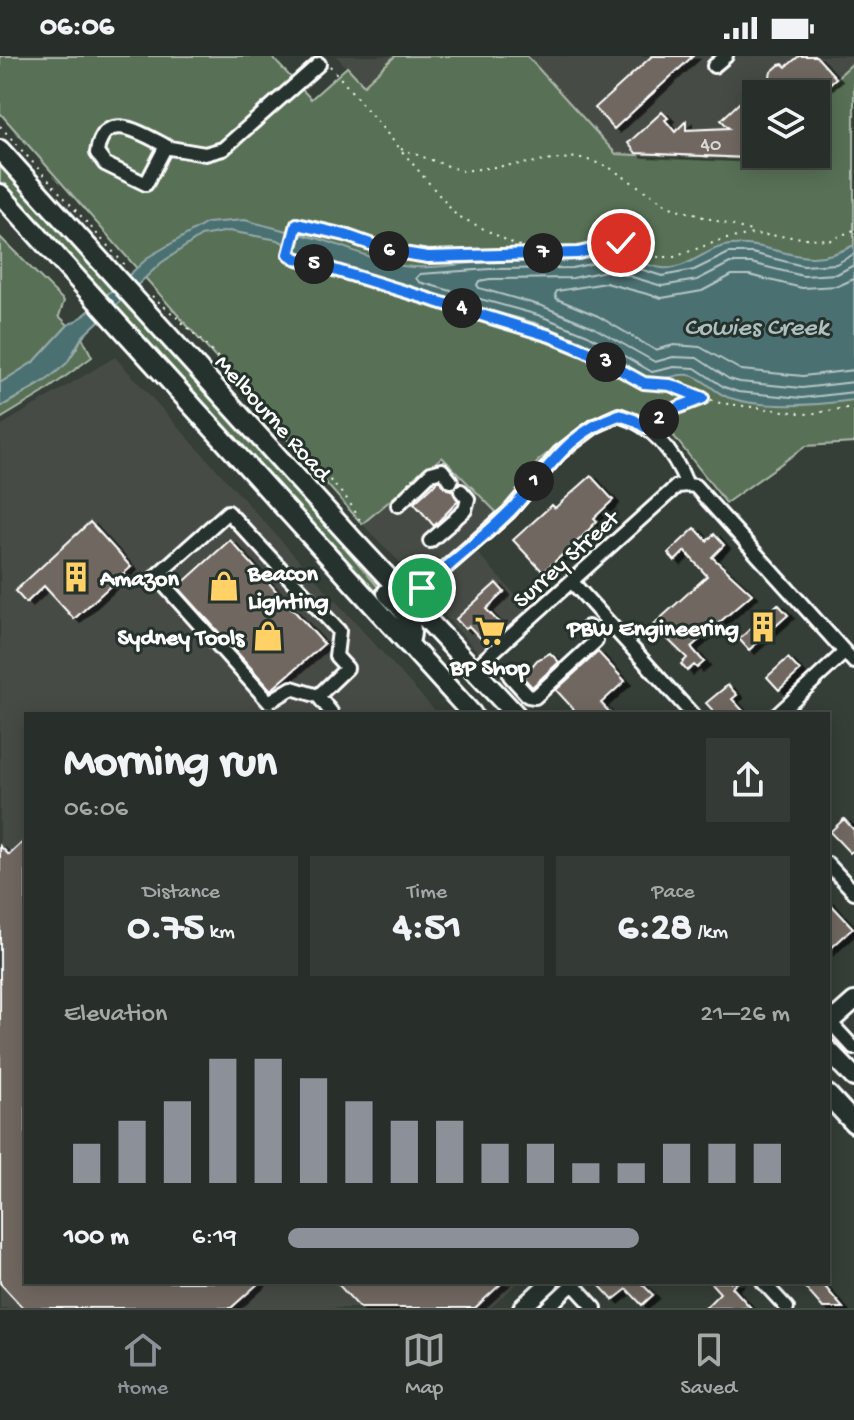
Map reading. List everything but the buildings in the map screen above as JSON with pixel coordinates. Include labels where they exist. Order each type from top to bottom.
[{"type":"highway","name":"Melbourne Road","points":[[0,150],[131,284],[353,540],[513,712]]},
{"type":"highway","points":[[0,194],[470,712]]},
{"type":"highway","points":[[353,540],[373,577],[410,620],[412,635],[408,644]]},
{"type":"highway","points":[[830,1052],[854,1077]]},
{"type":"main road","points":[[830,1022],[854,1001]]},
{"type":"main road","points":[[522,1308],[548,1284]]},
{"type":"street","points":[[714,66],[726,56]]},
{"type":"street","points":[[166,146],[146,184],[105,164],[97,153],[99,140],[107,131],[119,127],[132,129],[166,146],[205,154],[223,149],[323,66]]},
{"type":"street","points":[[410,599],[509,512],[539,474],[577,438],[619,415],[639,424],[666,445],[678,462],[687,485],[695,486],[850,657],[781,712]]},
{"type":"street","points":[[398,505],[431,473],[442,470],[468,499],[465,510],[430,541]]},
{"type":"street","name":"Surrey Street","points":[[474,669],[677,486],[687,485]]},
{"type":"street","points":[[318,696],[347,668],[336,656],[339,631],[228,512],[156,576],[269,702],[292,688],[318,696],[331,712]]},
{"type":"street","points":[[572,582],[690,712]]},
{"type":"street","points":[[510,676],[528,696],[535,697],[596,641],[596,635],[588,627]]},
{"type":"street","points":[[830,866],[854,892]]},
{"type":"street","points":[[830,1024],[854,1048]]},
{"type":"street","points":[[547,1308],[573,1284]]},
{"type":"street","points":[[575,1284],[595,1308]]},
{"type":"street","points":[[765,1284],[787,1308]]},
{"type":"path","points":[[323,66],[400,148],[456,215],[516,245],[541,252]]},
{"type":"path","points":[[0,126],[121,259],[131,284],[180,318],[348,500],[360,520]]},
{"type":"path","points":[[400,148],[462,171],[578,157],[607,166],[670,207],[756,231],[753,234]]},
{"type":"path","points":[[854,230],[830,240],[753,234],[721,240],[674,257],[658,257],[621,243],[578,253],[428,257],[390,251],[345,235],[297,224],[289,254],[550,336],[586,351],[644,383],[670,385],[720,403],[808,414],[854,407]]},
{"type":"path","points":[[639,424],[703,398]]},
{"type":"shaded area","points":[[336,56],[395,56],[363,85]]},
{"type":"shaded area","points":[[527,56],[854,56],[854,62],[830,84],[830,80],[742,80],[742,160],[616,154]]},
{"type":"shaded area","points":[[115,357],[436,712],[24,712],[24,1284],[517,1284],[490,1308],[0,1308],[0,426]]},
{"type":"shaded area","points":[[442,456],[500,516],[422,585],[362,524]]},
{"type":"shaded area","points":[[475,550],[528,609],[479,653],[426,595]]},
{"type":"green space","points":[[0,56],[271,56],[311,99],[347,67],[364,85],[395,56],[527,56],[616,154],[742,160],[742,168],[830,168],[830,84],[854,62],[854,443],[806,446],[726,503],[662,421],[620,412],[578,430],[539,460],[500,516],[442,457],[362,524],[0,113]]},
{"type":"green space","points":[[0,164],[311,507],[400,613],[405,629],[0,183]]},
{"type":"green space","points":[[0,237],[64,301],[59,316],[68,325],[35,361],[0,383]]},
{"type":"green space","points":[[82,337],[92,357],[43,393],[0,419],[0,407],[58,370],[76,350]]},
{"type":"water","name":"Cowies Creek","points":[[245,220],[327,241],[381,261],[414,267],[498,261],[567,261],[603,253],[655,267],[671,268],[730,245],[763,247],[804,257],[819,257],[854,245],[854,400],[759,404],[725,396],[693,376],[650,380],[584,342],[536,323],[378,280],[304,254],[278,240],[229,231],[201,236],[161,263],[82,337],[67,363],[48,379],[0,407],[0,383],[35,361],[68,325],[82,317],[150,256],[207,223]]},
{"type":"place","name":"Amazon","points":[[76,577]]},
{"type":"place","name":"Beacon Lighting","points":[[224,586]]},
{"type":"place","name":"PBW Engineering","points":[[763,627]]},
{"type":"place","name":"BP Shop","points":[[490,631]]},
{"type":"place","name":"Sydney Tools","points":[[268,636]]},
{"type":"route","points":[[422,588],[509,512],[539,474],[577,438],[619,415],[645,427],[677,408],[703,398],[670,385],[644,383],[586,351],[550,336],[295,258],[289,254],[297,224],[345,235],[390,251],[428,257],[578,253],[621,243]]}]
